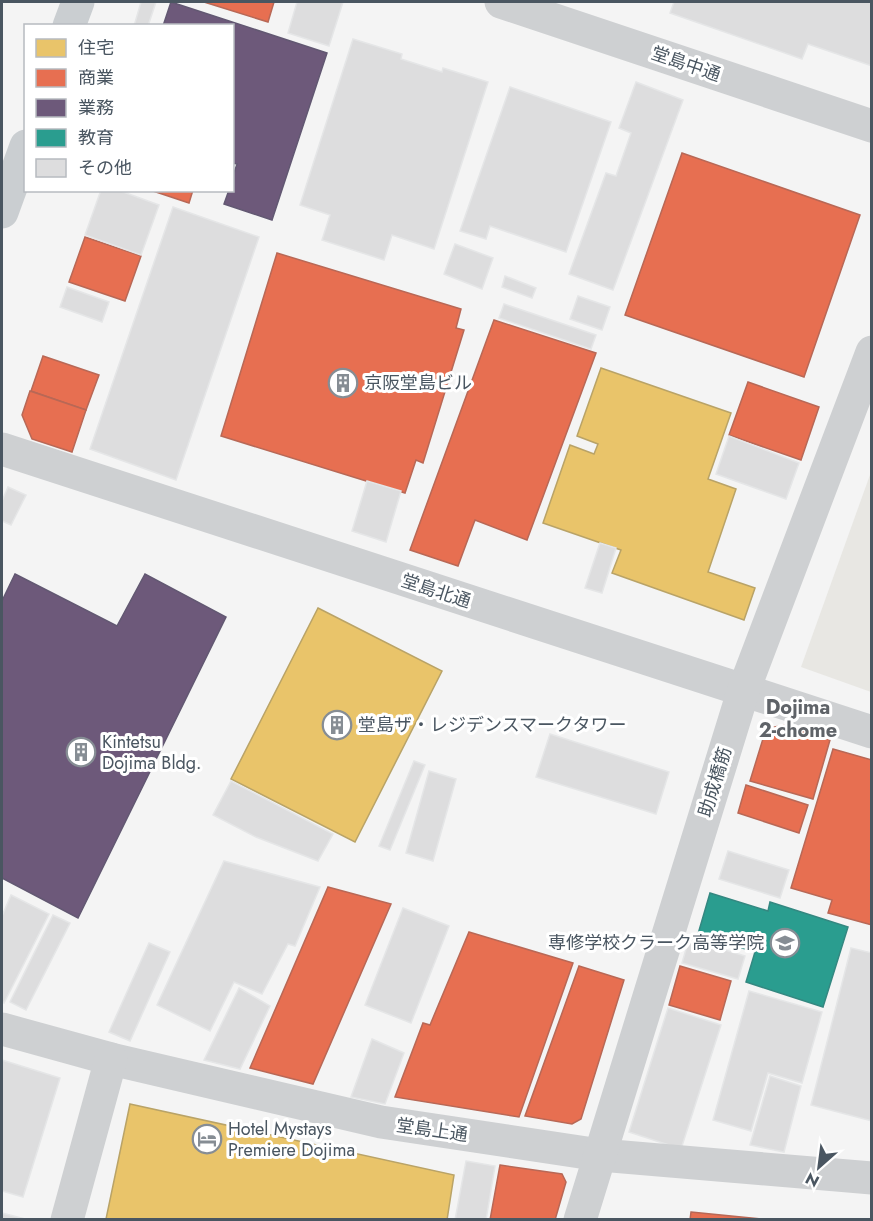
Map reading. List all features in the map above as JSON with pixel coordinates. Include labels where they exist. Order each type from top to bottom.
[{"type":"main road","points":[[70,24],[78,2]]},
{"type":"main road","points":[[2,212],[24,152]]},
{"type":"street","name":"堂島中通","points":[[501,2],[872,126]]},
{"type":"street","name":"助成橋筋","points":[[580,1220],[743,692],[872,352]]},
{"type":"street","name":"堂島北通","points":[[2,449],[743,692],[872,732]]},
{"type":"street","name":"堂島上通","points":[[2,1029],[111,1059],[381,1122],[600,1155],[872,1178]]},
{"type":"street","points":[[68,1220],[111,1059]]},
{"type":"shaded area","points":[[871,472],[871,692],[801,667]]},
{"type":"building: 住宅","points":[[601,368],[731,413],[708,479],[736,489],[708,572],[755,588],[744,620],[612,573],[621,550],[543,523],[570,445],[594,454],[598,444],[577,436]]},
{"type":"building: 住宅","name":"堂島ザ・レジデンスマークタワー","points":[[318,608],[442,671],[355,842],[231,779]]},
{"type":"building: 住宅","name":"Hotel Mystays Premiere Dojima","points":[[130,1104],[454,1175],[447,1220],[106,1219]]},
{"type":"building: 商業","points":[[204,2],[274,2],[268,22]]},
{"type":"building: 商業","points":[[682,153],[860,215],[804,377],[625,315]]},
{"type":"building: 商業","points":[[156,192],[192,192],[189,203]]},
{"type":"building: 商業","points":[[85,237],[141,256],[125,301],[69,282]]},
{"type":"building: 商業","name":"京阪堂島ビル","points":[[277,253],[461,309],[456,328],[464,330],[423,463],[416,460],[405,493],[221,436]]},
{"type":"building: 商業","points":[[494,320],[596,353],[527,540],[475,520],[458,566],[410,550]]},
{"type":"building: 商業","points":[[43,356],[99,375],[86,410],[31,391]]},
{"type":"building: 商業","points":[[748,382],[819,407],[801,460],[729,435]]},
{"type":"building: 商業","points":[[30,391],[86,410],[72,452],[32,439],[22,415]]},
{"type":"building: 商業","points":[[784,725],[830,740],[813,799],[750,781],[766,729]]},
{"type":"building: 商業","points":[[833,749],[872,760],[872,925],[828,913],[832,900],[791,888]]},
{"type":"building: 商業","points":[[746,785],[808,805],[799,833],[738,813]]},
{"type":"building: 商業","points":[[328,887],[391,904],[313,1084],[250,1068]]},
{"type":"building: 商業","points":[[469,932],[573,963],[519,1117],[395,1097],[423,1023],[430,1025]]},
{"type":"building: 商業","points":[[579,966],[624,980],[581,1119],[572,1124],[525,1116]]},
{"type":"building: 商業","points":[[680,966],[731,981],[720,1020],[669,1005]]},
{"type":"building: 商業","points":[[500,1165],[562,1174],[566,1182],[555,1220],[490,1220]]},
{"type":"building: 商業","points":[[691,1212],[772,1220],[690,1220]]},
{"type":"building: 業務","points":[[171,2],[327,53],[272,220],[224,204],[228,192],[234,192],[234,173],[237,164],[234,163],[234,24],[164,24]]},
{"type":"building: 業務","name":"Kintetsu Dojima Bldg.","points":[[15,574],[117,626],[145,574],[226,617],[78,918],[2,878],[2,601]]},
{"type":"building: 教育","name":"専修学校クラーク高等学院","points":[[710,893],[768,911],[770,902],[848,927],[823,1007],[746,982],[755,952],[698,934]]},
{"type":"building: その他","points":[[141,2],[156,2],[149,24],[135,24]]},
{"type":"building: その他","points":[[297,2],[343,2],[329,46],[288,33]]},
{"type":"building: その他","points":[[674,2],[872,2],[872,66],[808,44],[802,59],[670,13]]},
{"type":"building: その他","points":[[353,39],[402,54],[401,59],[442,72],[443,68],[488,82],[434,249],[392,235],[384,260],[322,240],[330,215],[300,205]]},
{"type":"building: その他","points":[[636,82],[683,100],[613,290],[569,274],[606,173],[616,176],[631,133],[619,128]]},
{"type":"building: その他","points":[[510,87],[611,122],[566,252],[490,226],[486,239],[460,231]]},
{"type":"building: その他","points":[[100,192],[123,192],[159,205],[141,255],[85,235]]},
{"type":"building: その他","points":[[173,207],[259,237],[176,480],[90,449]]},
{"type":"building: その他","points":[[455,244],[493,258],[482,289],[444,274]]},
{"type":"building: その他","points":[[505,276],[536,288],[532,298],[502,287]]},
{"type":"building: その他","points":[[67,287],[109,302],[102,322],[60,307]]},
{"type":"building: その他","points":[[578,296],[610,307],[602,330],[570,319]]},
{"type":"building: その他","points":[[504,304],[596,335],[591,349],[499,318]]},
{"type":"building: その他","points":[[729,436],[799,463],[786,499],[716,474]]},
{"type":"building: その他","points":[[367,481],[401,491],[386,542],[352,531]]},
{"type":"building: その他","points":[[8,487],[26,495],[11,525],[2,521],[2,501]]},
{"type":"building: その他","points":[[600,543],[616,548],[602,593],[585,588]]},
{"type":"building: その他","points":[[550,734],[669,772],[656,814],[536,777]]},
{"type":"building: その他","points":[[414,761],[425,765],[390,850],[379,846]]},
{"type":"building: その他","points":[[429,771],[456,779],[433,861],[406,853]]},
{"type":"building: その他","points":[[231,781],[333,834],[318,861],[256,837],[213,815]]},
{"type":"building: その他","points":[[728,851],[789,870],[780,898],[719,879]]},
{"type":"building: その他","points":[[224,861],[320,887],[295,946],[288,944],[262,994],[234,982],[210,1031],[157,1005]]},
{"type":"building: その他","points":[[11,895],[49,914],[4,1003],[2,1001],[2,916]]},
{"type":"building: その他","points":[[403,908],[449,926],[411,1023],[365,1005]]},
{"type":"building: その他","points":[[53,915],[70,923],[26,1010],[10,1002]]},
{"type":"building: その他","points":[[689,939],[745,956],[738,979],[682,963]]},
{"type":"building: その他","points":[[149,943],[170,952],[130,1041],[109,1032]]},
{"type":"building: その他","points":[[851,948],[872,953],[872,1121],[811,1105]]},
{"type":"building: その他","points":[[239,988],[270,1006],[240,1069],[204,1060]]},
{"type":"building: その他","points":[[749,991],[822,1012],[802,1083],[768,1073],[751,1131],[713,1120]]},
{"type":"building: その他","points":[[668,1008],[721,1025],[681,1149],[629,1132]]},
{"type":"building: その他","points":[[372,1039],[404,1053],[385,1104],[351,1097]]},
{"type":"building: その他","points":[[2,1060],[60,1078],[23,1197],[2,1191]]},
{"type":"building: その他","points":[[770,1076],[801,1086],[784,1152],[750,1145]]},
{"type":"building: その他","points":[[466,1161],[495,1166],[486,1220],[455,1220]]},
{"type":"building: その他","points":[[2,1213],[29,1220],[2,1220]]},
{"type":"place","name":"京阪堂島ビル","points":[[343,383]]},
{"type":"place","name":"堂島ザ・レジデンスマークタワー","points":[[337,725]]},
{"type":"place","name":"Kintetsu Dojima Bldg.","points":[[81,752]]},
{"type":"place","name":"専修学校クラーク高等学院","points":[[785,943]]},
{"type":"place","name":"Hotel Mystays Premiere Dojima","points":[[207,1139]]},
{"type":"district","name":"Dojima 2-chome","points":[[798,718]]}]
